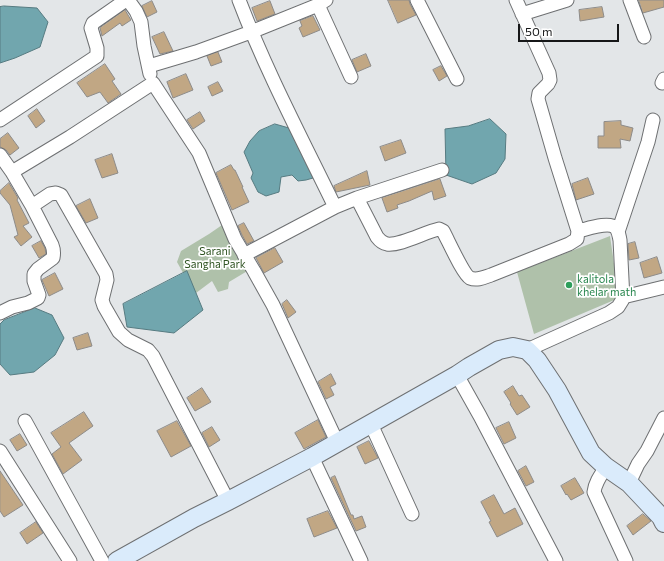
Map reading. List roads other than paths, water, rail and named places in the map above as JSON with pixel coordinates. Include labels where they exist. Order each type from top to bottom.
[{"type":"street","points":[[0,120],[97,56],[97,48],[91,28],[93,23],[127,0],[136,11],[141,22],[144,46],[153,84],[199,153],[235,239],[272,305],[337,442]]},
{"type":"street","points":[[239,0],[264,62],[335,207]]},
{"type":"street","points":[[417,0],[457,79]]},
{"type":"street","points":[[357,198],[381,242],[388,244],[398,243],[432,230],[439,229],[443,231],[463,270],[470,278],[478,279],[491,275],[569,244],[577,238],[578,231],[554,158],[538,99],[539,93],[550,80],[549,74],[516,0]]},
{"type":"street","points":[[522,14],[567,0]]},
{"type":"street","points":[[630,0],[644,38]]},
{"type":"street","points":[[149,66],[196,52],[251,32],[322,2],[351,77]]},
{"type":"street","points":[[12,172],[153,84]]},
{"type":"street","points":[[618,232],[648,142],[653,120]]},
{"type":"street","points":[[0,155],[32,206],[54,251],[53,258],[38,269],[34,274],[34,281],[39,295],[38,298],[0,313]]},
{"type":"street","points":[[244,255],[335,207],[357,198],[442,170]]},
{"type":"street","points":[[32,206],[50,194],[56,193],[61,195],[106,274],[107,280],[102,300],[104,306],[119,332],[128,340],[148,350],[153,356],[228,501]]},
{"type":"street","points":[[527,350],[609,313],[618,307],[623,299],[620,240],[618,232],[611,225],[604,225],[578,231]]},
{"type":"street","points":[[623,297],[664,287]]},
{"type":"street","points":[[117,561],[194,518],[312,457],[499,350],[513,347],[527,350],[538,360],[557,390],[591,452],[606,467],[629,483],[661,517],[664,523]]},
{"type":"street","points":[[457,375],[556,561]]},
{"type":"street","points":[[629,483],[664,418]]},
{"type":"street","points":[[26,421],[102,561]]},
{"type":"street","points":[[371,424],[412,514]]},
{"type":"street","points":[[0,451],[70,561]]},
{"type":"street","points":[[312,457],[360,561]]},
{"type":"street","points":[[606,467],[598,478],[594,492],[626,561]]},
{"type":"water","points":[[0,7],[37,8],[48,22],[40,47],[0,63]]},
{"type":"water","points":[[490,119],[506,134],[505,159],[496,173],[472,184],[446,175],[445,129],[468,126]]},
{"type":"water","points":[[275,124],[289,128],[310,166],[313,178],[298,181],[292,175],[281,177],[279,192],[266,196],[258,192],[251,178],[253,173],[244,152],[250,141],[259,131]]},
{"type":"water","points":[[187,271],[203,310],[174,333],[127,327],[123,304]]},
{"type":"water","points":[[35,308],[52,315],[64,338],[55,355],[34,372],[10,375],[0,364],[0,324],[4,320]]},
{"type":"place","name":"kalitola khelar math","points":[[569,285]]},
{"type":"park label","name":"Sarani Sangha Park","points":[[215,257]]}]
